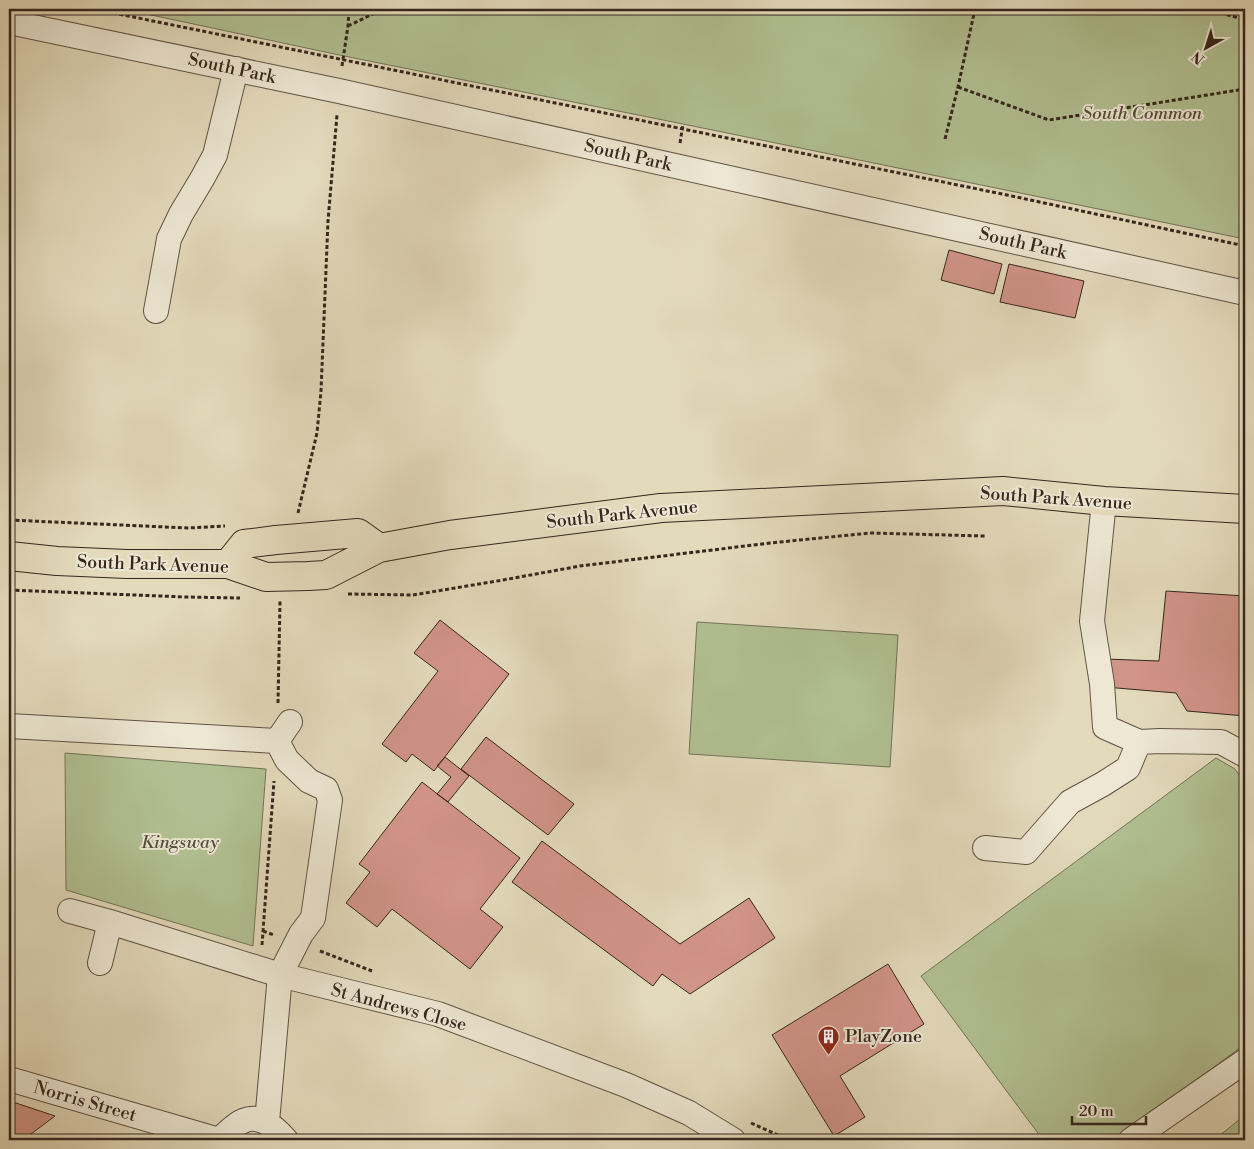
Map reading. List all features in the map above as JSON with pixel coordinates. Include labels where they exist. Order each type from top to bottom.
[{"type":"main road","name":"South Park Avenue","points":[[9,556],[57,561],[127,564],[228,564],[266,577],[308,576],[326,575],[378,548],[450,535],[661,508],[1003,491],[1104,501],[1245,509]]},
{"type":"main road","points":[[228,564],[244,544],[276,540],[358,533],[378,548]]},
{"type":"street","name":"South Park","points":[[9,22],[377,99],[1245,293]]},
{"type":"street","points":[[156,311],[169,239],[215,155],[236,69]]},
{"type":"street","points":[[1104,501],[1092,621],[1102,684],[1105,728],[1139,742],[1222,742],[1245,755]]},
{"type":"street","points":[[9,726],[285,741],[309,781],[326,789],[330,800],[312,918],[301,934],[280,975],[267,1122]]},
{"type":"street","points":[[985,848],[1026,852],[1070,802],[1128,768],[1139,742]]},
{"type":"street","name":"St Andrews Close","points":[[70,911],[280,975],[438,1014],[626,1084],[689,1113],[733,1140]]},
{"type":"street","points":[[100,963],[110,922]]},
{"type":"street","points":[[1131,1140],[1245,1061]]},
{"type":"street","name":"Norris Street","points":[[11,1082],[219,1140]]},
{"type":"street","points":[[219,1140],[242,1121],[254,1118],[267,1122],[286,1140]]},
{"type":"path","points":[[94,9],[1007,195],[1245,246]]},
{"type":"path","points":[[343,59],[349,9]]},
{"type":"path","points":[[348,26],[383,9]]},
{"type":"path","points":[[945,139],[975,9]]},
{"type":"path","points":[[1208,9],[1245,20]]},
{"type":"path","points":[[958,87],[1049,120],[1245,89]]},
{"type":"path","points":[[294,518],[298,512],[317,433],[321,391],[328,221],[337,107]]},
{"type":"path","points":[[9,520],[188,528],[233,526]]},
{"type":"path","points":[[344,594],[413,594],[580,566],[870,533],[985,536]]},
{"type":"path","points":[[9,590],[242,598]]},
{"type":"green space","name":"South Common","points":[[123,9],[1245,9],[1245,239],[344,56]]},
{"type":"green space","points":[[697,622],[898,635],[890,767],[689,754]]},
{"type":"green space","name":"Kingsway","points":[[65,753],[266,769],[253,946],[66,890]]},
{"type":"green space","points":[[1216,758],[1235,769],[1245,783],[1245,1044],[1116,1140],[1043,1140],[921,976]]},
{"type":"green space","points":[[1245,1115],[1245,1140],[1214,1140]]},
{"type":"building","points":[[949,250],[1002,264],[994,294],[941,280]]},
{"type":"building","points":[[1009,264],[1084,281],[1075,318],[1000,302]]},
{"type":"building","points":[[1166,591],[1245,596],[1245,716],[1187,711],[1176,693],[1105,687],[1105,659],[1159,661]]},
{"type":"building","points":[[440,620],[509,674],[434,771],[412,754],[406,762],[382,744],[438,671],[414,653]]},
{"type":"building","points":[[486,737],[574,804],[548,835],[461,769]]},
{"type":"building","points":[[445,757],[469,776],[448,802],[437,794],[451,777],[437,766]]},
{"type":"building","points":[[422,782],[520,858],[480,909],[503,927],[470,969],[392,909],[377,927],[346,903],[370,872],[359,864]]},
{"type":"building","points":[[542,841],[680,944],[749,898],[775,938],[690,994],[662,974],[653,986],[512,882]]},
{"type":"building","name":"PlayZone","points":[[888,964],[924,1024],[840,1076],[865,1117],[834,1136],[772,1035]]},
{"type":"building","points":[[10,1101],[55,1116],[23,1140],[9,1140]]},
{"type":"building","points":[[1245,1130],[1245,1140],[1233,1140]]},
{"type":"place","name":"PlayZone","points":[[829,1055]]}]
